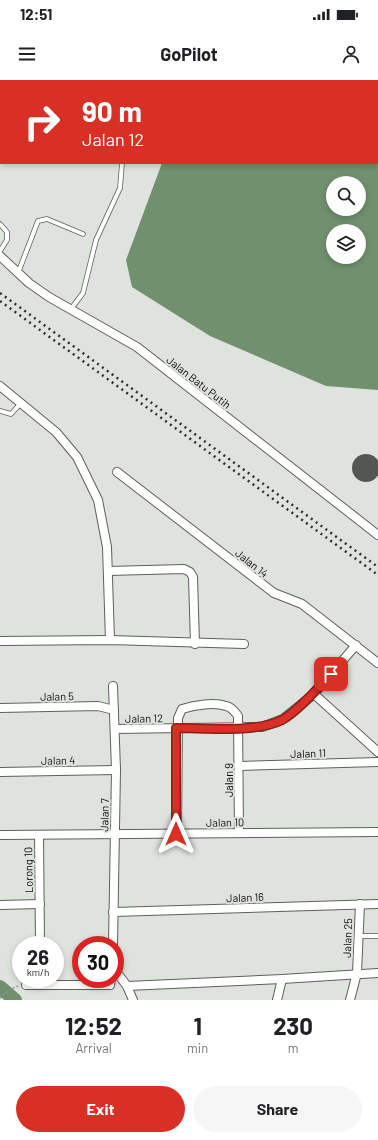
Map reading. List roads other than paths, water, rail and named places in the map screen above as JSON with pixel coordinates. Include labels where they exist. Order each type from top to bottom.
[{"type":"street","name":"Jalan Batu Putih","points":[[0,256],[44,294],[137,347],[378,535]]},
{"type":"street","points":[[0,386],[56,432],[77,457],[98,500],[107,547],[110,640]]},
{"type":"street","name":"Jalan 14","points":[[117,472],[274,593],[302,604],[356,644],[378,663]]},
{"type":"street","points":[[108,571],[184,569],[190,572],[193,577],[195,644]]},
{"type":"street","points":[[0,641],[110,640],[195,644],[244,644]]},
{"type":"street","name":"Jalan 12","points":[[115,729],[262,727],[283,719],[314,694],[356,644]]},
{"type":"street","name":"Jalan 7","points":[[113,686],[116,770],[113,936]]},
{"type":"street","points":[[314,694],[378,752]]},
{"type":"street","name":"Jalan 9","points":[[176,728],[182,709],[208,705],[226,706],[231,708],[238,716],[239,833]]},
{"type":"street","name":"Jalan 5","points":[[0,708],[98,706],[114,710]]},
{"type":"street","points":[[176,728],[176,834]]},
{"type":"street","name":"Jalan 11","points":[[239,766],[378,762]]},
{"type":"street","name":"Jalan 4","points":[[0,772],[116,770]]},
{"type":"street","name":"Jalan 10","points":[[0,835],[378,832]]},
{"type":"street","name":"Lorong 10","points":[[39,835],[40,936]]},
{"type":"street","name":"Lorong 10","points":[[0,905],[40,904]]},
{"type":"street","name":"Jalan 25","points":[[350,1000],[357,974],[360,904]]},
{"type":"street","name":"Jalan 16","points":[[113,912],[378,904]]},
{"type":"street","name":"Jalan 25","points":[[357,974],[378,973]]},
{"type":"street","points":[[127,986],[357,974]]},
{"type":"street","points":[[277,1000],[282,979]]},
{"type":"street","points":[[124,982],[133,1000]]},
{"type":"lane","points":[[71,309],[83,293],[96,240],[120,188],[122,164]]},
{"type":"lane","points":[[18,273],[38,221],[47,219],[83,234]]},
{"type":"lane","points":[[0,224],[7,232],[7,240],[0,251]]},
{"type":"lane","points":[[0,411],[11,414],[21,403]]},
{"type":"lane","points":[[358,936],[378,936]]},
{"type":"waterway","points":[[0,987],[15,1000]]},
{"type":"railway","points":[[0,293],[378,567]]},
{"type":"railway","points":[[0,301],[378,575]]}]
